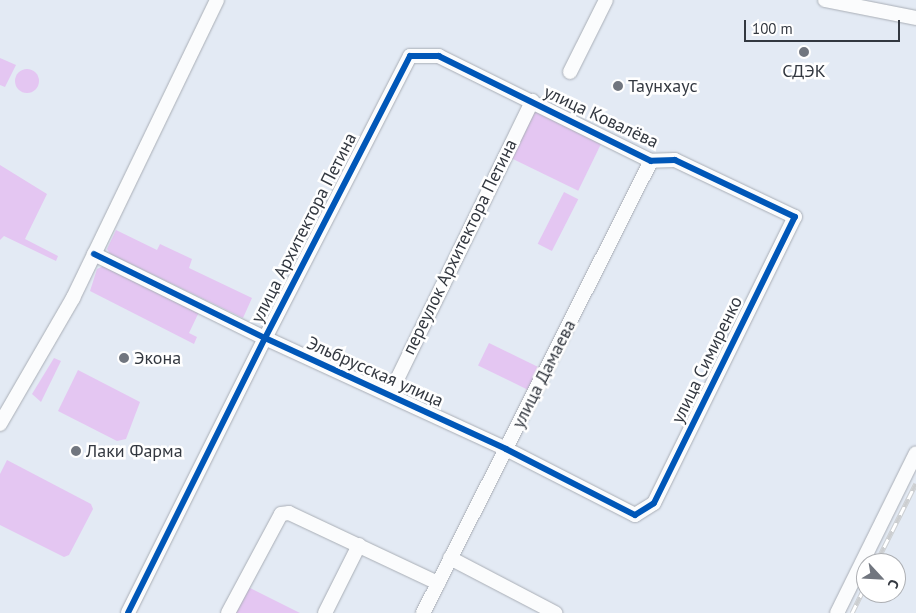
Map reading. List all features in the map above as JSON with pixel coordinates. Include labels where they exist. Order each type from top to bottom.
[{"type":"street","points":[[0,424],[94,254],[217,0]]},
{"type":"street","points":[[570,72],[606,0]]},
{"type":"street","points":[[825,0],[916,18]]},
{"type":"street","name":"улица Архитектора Петина","points":[[128,613],[265,338],[410,56],[422,56]]},
{"type":"street","name":"улица Ковалёва","points":[[422,56],[439,56],[651,161],[676,160],[795,217]]},
{"type":"street","name":"переулок Архитектора Петина","points":[[390,394],[532,101]]},
{"type":"street","name":"улица Дамаева","points":[[423,613],[651,161]]},
{"type":"street","name":"улица Симиренко","points":[[643,514],[654,503],[795,217]]},
{"type":"street","name":"Эльбрусская улица","points":[[94,254],[265,338],[506,449],[626,513],[643,514]]},
{"type":"street","points":[[837,613],[916,454]]},
{"type":"street","points":[[228,613],[281,514],[289,513],[438,583]]},
{"type":"street","points":[[325,613],[359,545]]},
{"type":"street","points":[[450,558],[555,613]]},
{"type":"shaded area","points":[[0,58],[16,65],[5,87],[0,85]]},
{"type":"shaded area","points":[[27,69],[36,72],[39,81],[36,90],[27,93],[18,90],[15,81],[18,72]]},
{"type":"shaded area","points":[[534,108],[602,141],[578,191],[510,157]]},
{"type":"shaded area","points":[[0,165],[47,194],[25,239],[58,256],[56,261],[4,236],[0,240]]},
{"type":"shaded area","points":[[564,192],[578,199],[552,251],[538,244]]},
{"type":"shaded area","points":[[116,230],[157,250],[160,244],[192,259],[189,268],[252,298],[243,318],[110,254],[107,249]]},
{"type":"shaded area","points":[[103,266],[199,312],[189,333],[197,337],[194,344],[90,291],[97,269]]},
{"type":"shaded area","points":[[489,343],[540,368],[529,390],[478,365]]},
{"type":"shaded area","points":[[54,358],[61,361],[41,402],[32,394]]},
{"type":"shaded area","points":[[78,370],[140,402],[126,439],[117,441],[58,411]]},
{"type":"shaded area","points":[[7,460],[91,504],[93,509],[69,555],[64,557],[0,525],[0,474]]},
{"type":"shaded area","points":[[246,586],[300,613],[232,613]]},
{"type":"railway","points":[[881,553],[916,483]]},
{"type":"railway","points":[[852,613],[857,603]]},
{"type":"cycle path","points":[[94,254],[265,338],[506,449],[635,515],[654,503],[795,217],[675,160],[651,161],[439,56],[410,56],[265,338],[128,613]]},
{"type":"place","name":"СДЭК","points":[[804,52]]},
{"type":"place","name":"Таунхаус","points":[[618,86]]},
{"type":"place","name":"Экона","points":[[124,358]]},
{"type":"place","name":"Лаки Фарма","points":[[76,451]]}]
